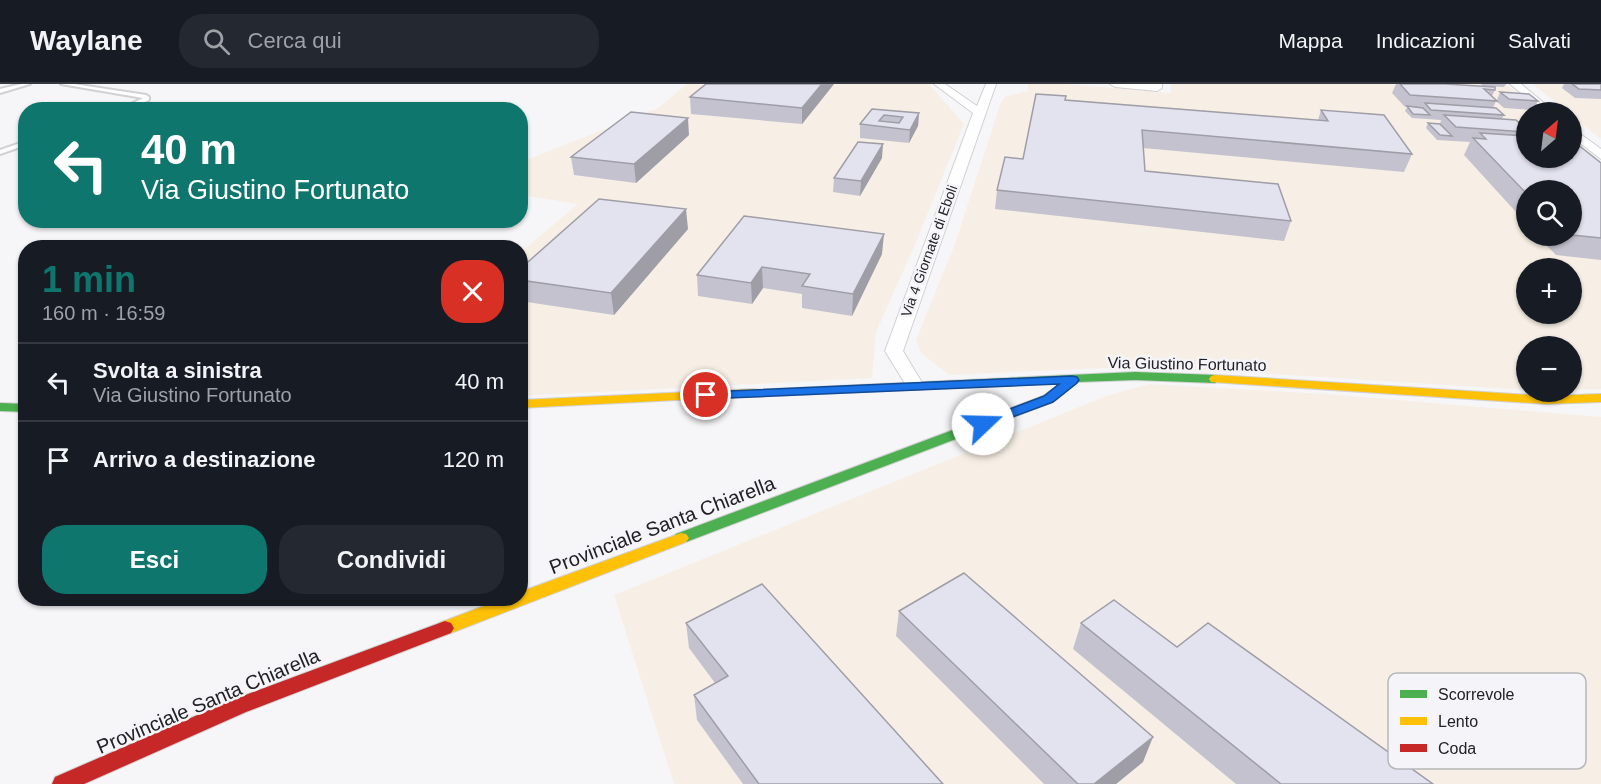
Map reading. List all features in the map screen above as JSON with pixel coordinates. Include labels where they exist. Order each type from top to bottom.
[{"type":"street","points":[[939,84],[979,112]]},
{"type":"street","name":"Via 4 Giornate di Eboli","points":[[915,386],[894,351],[991,84]]},
{"type":"street","points":[[1115,84],[1157,88],[1157,84]]},
{"type":"street","points":[[1515,84],[1538,102]]},
{"type":"street","points":[[1582,139],[1601,155]]},
{"type":"street","name":"Via Giustino Fortunato","points":[[528,404],[1135,376],[1546,400],[1601,398]]},
{"type":"street","name":"Provinciale Santa Chiarella","points":[[528,596],[1048,399],[1072,380]]},
{"type":"street","points":[[0,407],[18,408]]},
{"type":"street","name":"Provinciale Santa Chiarella","points":[[62,784],[239,706],[503,606]]},
{"type":"lane","points":[[0,91],[27,84]]},
{"type":"lane","points":[[64,84],[146,97],[146,100],[141,102]]},
{"type":"lane","points":[[0,152],[18,146]]},
{"type":"shaded area","points":[[687,84],[929,84],[964,124],[914,247],[876,332],[872,378],[528,396],[528,246],[578,204],[528,196],[528,159],[658,108]]},
{"type":"shaded area","points":[[1028,84],[1066,84],[1171,93],[1171,84],[1506,84],[1528,102],[1516,102],[1516,168],[1582,168],[1582,148],[1601,164],[1601,389],[1582,390],[1582,336],[1516,336],[1516,389],[1207,370],[1105,368],[949,375],[921,353],[916,340],[955,244],[1004,97],[1028,91]]},
{"type":"shaded area","points":[[1533,84],[1601,84],[1601,139],[1582,124],[1582,102],[1556,102]]},
{"type":"shaded area","points":[[1149,384],[1326,394],[1601,417],[1601,784],[674,784],[614,595],[1106,396]]},
{"type":"building","points":[[706,84],[822,84],[802,108],[690,97]]},
{"type":"building","points":[[1400,84],[1495,87],[1495,90],[1484,89],[1497,101],[1410,95]]},
{"type":"building","points":[[1572,84],[1601,84],[1601,90],[1579,89]]},
{"type":"building","points":[[1500,92],[1529,94],[1538,101],[1509,99]]},
{"type":"building","points":[[1036,94],[1066,96],[1065,100],[1328,121],[1321,110],[1384,115],[1412,154],[1142,130],[1145,171],[1278,184],[1291,221],[997,190],[1005,157],[1023,159]]},
{"type":"building","points":[[1425,103],[1496,108],[1504,115],[1431,110]]},
{"type":"building","points":[[1407,106],[1423,108],[1430,115],[1413,114]]},
{"type":"building","points":[[872,109],[919,113],[910,130],[860,124]],"holes":[[[884,115],[903,117],[899,123],[879,121]]]},
{"type":"building","points":[[631,112],[688,118],[634,164],[571,157]]},
{"type":"building","points":[[1444,115],[1516,120],[1516,131],[1456,127]]},
{"type":"building","points":[[1428,123],[1440,124],[1452,136],[1440,135]]},
{"type":"building","points":[[1480,133],[1516,135],[1516,168],[1582,168],[1582,148],[1601,163],[1601,238],[1582,236],[1582,180],[1516,180],[1516,183],[1473,138],[1486,139]]},
{"type":"building","points":[[858,142],[883,144],[861,181],[834,178]]},
{"type":"building","points":[[599,199],[686,209],[611,293],[528,281],[528,262]]},
{"type":"building","points":[[744,216],[884,234],[853,294],[802,286],[810,274],[762,267],[751,283],[697,275]]},
{"type":"building","points":[[964,573],[1153,737],[1094,784],[1078,784],[899,611]]},
{"type":"building","points":[[762,584],[943,784],[759,784],[694,695],[728,676],[686,623]]},
{"type":"building","points":[[1114,600],[1177,647],[1208,623],[1388,752],[1388,769],[1412,769],[1433,784],[1281,784],[1081,623]]},
{"type":"traffic: fast","points":[[753,393],[1135,376],[1215,379]]},
{"type":"traffic: fast","points":[[681,538],[1048,399],[1073,380]]},
{"type":"traffic: fast","points":[[0,407],[18,408]]},
{"type":"traffic: slow","points":[[1215,379],[1546,400],[1601,398]]},
{"type":"traffic: slow","points":[[528,404],[753,393]]},
{"type":"traffic: slow","points":[[528,596],[681,538]]},
{"type":"traffic: slow","points":[[445,628],[503,606]]},
{"type":"traffic: jam","points":[[62,784],[239,706],[445,628]]},
{"type":"route","points":[[706,395],[1072,380],[1048,399],[983,424]]}]
